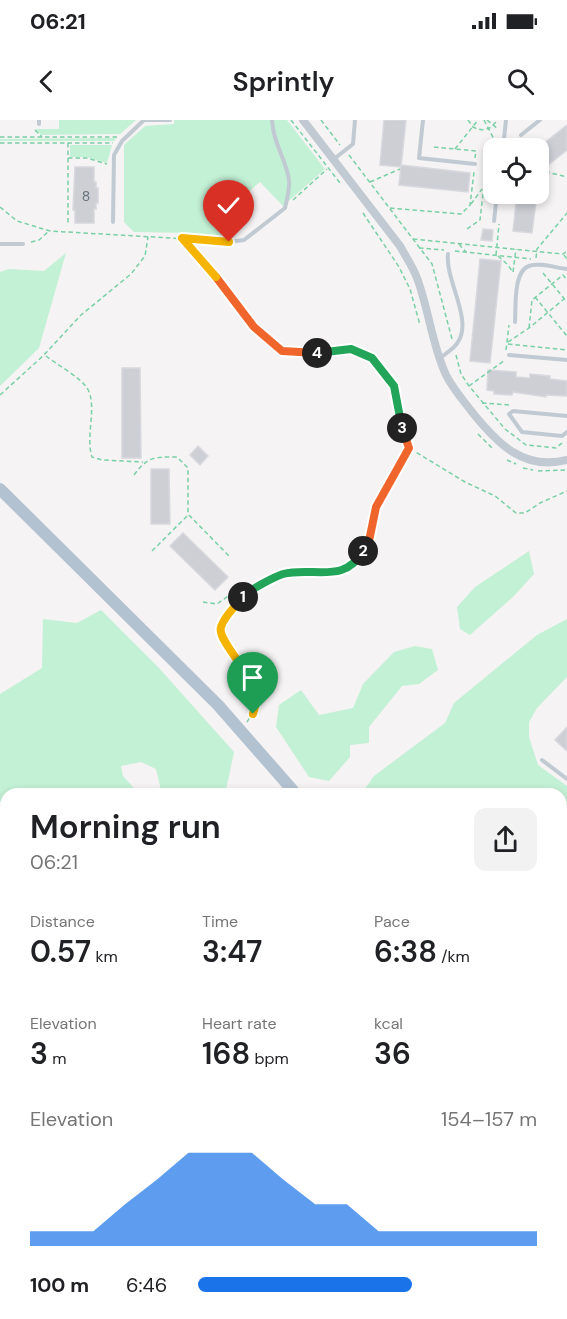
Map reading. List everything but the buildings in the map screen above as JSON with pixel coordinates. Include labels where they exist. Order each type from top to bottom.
[{"type":"main road","points":[[0,489],[218,705],[291,788]]},
{"type":"street","points":[[303,120],[400,246],[409,262],[417,278],[440,358],[453,387],[494,439],[513,453],[528,460],[544,463],[567,460]]},
{"type":"lane","points":[[113,222],[113,159],[120,143],[144,120],[170,120]]},
{"type":"lane","points":[[229,242],[244,240],[285,208],[289,178],[273,132],[272,120]]},
{"type":"lane","points":[[333,160],[353,144],[355,120]]},
{"type":"lane","points":[[423,120],[419,158],[475,164]]},
{"type":"lane","points":[[504,138],[506,120]]},
{"type":"lane","points":[[521,135],[540,120]]},
{"type":"lane","points":[[494,221],[497,204]]},
{"type":"lane","points":[[0,244],[23,244]]},
{"type":"lane","points":[[440,358],[459,341],[463,326],[447,263],[448,254]]},
{"type":"lane","points":[[515,322],[518,279],[524,269],[535,265],[567,269]]},
{"type":"lane","points":[[509,355],[567,360]]},
{"type":"lane","points":[[567,416],[513,411],[509,414],[522,432],[562,436],[567,432]]},
{"type":"lane","points":[[543,760],[567,779]]},
{"type":"path","points":[[321,120],[432,264],[461,374],[469,386],[505,429],[526,445],[556,448],[567,439]]},
{"type":"path","points":[[468,120],[477,130],[488,129],[494,125],[496,120]]},
{"type":"path","points":[[455,149],[478,120]]},
{"type":"path","points":[[486,120],[504,135]]},
{"type":"path","points":[[486,120],[493,138]]},
{"type":"path","points":[[27,137],[34,129],[42,137]]},
{"type":"path","points":[[0,137],[127,136]]},
{"type":"path","points":[[0,143],[120,143]]},
{"type":"path","points":[[68,143],[68,223]]},
{"type":"path","points":[[434,147],[476,151],[470,205]]},
{"type":"path","points":[[68,158],[87,158],[108,165]]},
{"type":"path","points":[[285,208],[328,168]]},
{"type":"path","points":[[369,182],[399,169]]},
{"type":"path","points":[[549,173],[567,177]]},
{"type":"path","points":[[389,208],[457,215],[465,212],[483,188]]},
{"type":"path","points":[[467,230],[480,220],[483,195]]},
{"type":"path","points":[[0,207],[17,221],[50,231],[229,242]]},
{"type":"path","points":[[455,251],[536,259],[537,251],[567,213]]},
{"type":"path","points":[[23,244],[39,240],[50,231]]},
{"type":"path","points":[[0,395],[45,355],[81,315],[131,274],[145,256],[148,237]]},
{"type":"path","points":[[182,238],[227,289],[254,327],[282,351],[322,354],[351,349],[372,358],[394,386],[399,419],[409,448],[465,482],[495,496],[516,513],[525,513],[540,502],[567,491]]},
{"type":"path","points":[[412,239],[563,254],[567,251]]},
{"type":"path","points":[[459,243],[466,253]]},
{"type":"path","points":[[419,248],[443,250]]},
{"type":"path","points":[[497,255],[513,273],[516,249]]},
{"type":"path","points":[[563,254],[567,261]]},
{"type":"path","points":[[540,270],[567,302]]},
{"type":"path","points":[[529,328],[531,304],[535,297],[563,275],[567,280]]},
{"type":"path","points":[[535,297],[567,336]]},
{"type":"path","points":[[507,343],[529,328],[564,298]]},
{"type":"path","points":[[469,386],[505,362],[509,319]]},
{"type":"path","points":[[507,343],[567,350]]},
{"type":"path","points":[[45,355],[86,386],[92,398],[88,446],[92,457],[102,460],[143,462],[154,457],[177,457],[188,468],[188,514],[152,551]]},
{"type":"path","points":[[241,732],[253,714],[256,699],[248,672],[223,640],[220,632],[221,625],[245,594],[284,574],[340,571],[357,563],[369,541],[376,507],[409,448]]},
{"type":"path","points":[[134,475],[143,462]]},
{"type":"path","points":[[188,514],[229,556]]},
{"type":"path","points":[[203,602],[217,604],[231,594],[245,594]]},
{"type":"green space","points":[[59,120],[136,120],[120,134],[41,135],[35,129],[59,129]]},
{"type":"green space","points":[[174,120],[287,120],[325,169],[283,206],[260,182],[213,222],[225,237],[193,233],[134,232],[124,222],[124,145],[145,126],[174,124]]},
{"type":"green space","points":[[116,138],[114,141],[0,141],[0,139]]},
{"type":"green space","points":[[70,145],[112,145],[107,163],[87,157],[70,157]]},
{"type":"green space","points":[[66,253],[39,348],[0,386],[0,272],[9,269],[44,271]]},
{"type":"green space","points":[[529,551],[534,574],[514,596],[470,635],[460,629],[457,607],[475,587]]},
{"type":"green space","points":[[101,610],[159,668],[234,752],[226,788],[160,788],[156,769],[141,762],[121,766],[123,776],[133,788],[0,788],[0,694],[42,668],[43,619],[77,623]]},
{"type":"green space","points":[[567,619],[567,677],[537,708],[529,722],[529,737],[538,765],[567,788],[366,788],[374,776],[445,723],[454,703],[537,635]]},
{"type":"green space","points":[[415,646],[432,649],[438,670],[419,684],[402,686],[369,727],[369,743],[350,745],[350,757],[329,781],[309,777],[276,727],[279,705],[301,690],[319,715],[353,708],[363,684],[394,652]]},
{"type":"route","points":[[229,242],[182,238],[227,289],[254,327],[282,351],[322,354],[351,349],[372,358],[394,386],[399,419],[409,448],[376,507],[369,541],[357,563],[340,571],[284,574],[245,594],[221,625],[220,632],[223,640],[248,672],[256,699],[253,714]]}]
